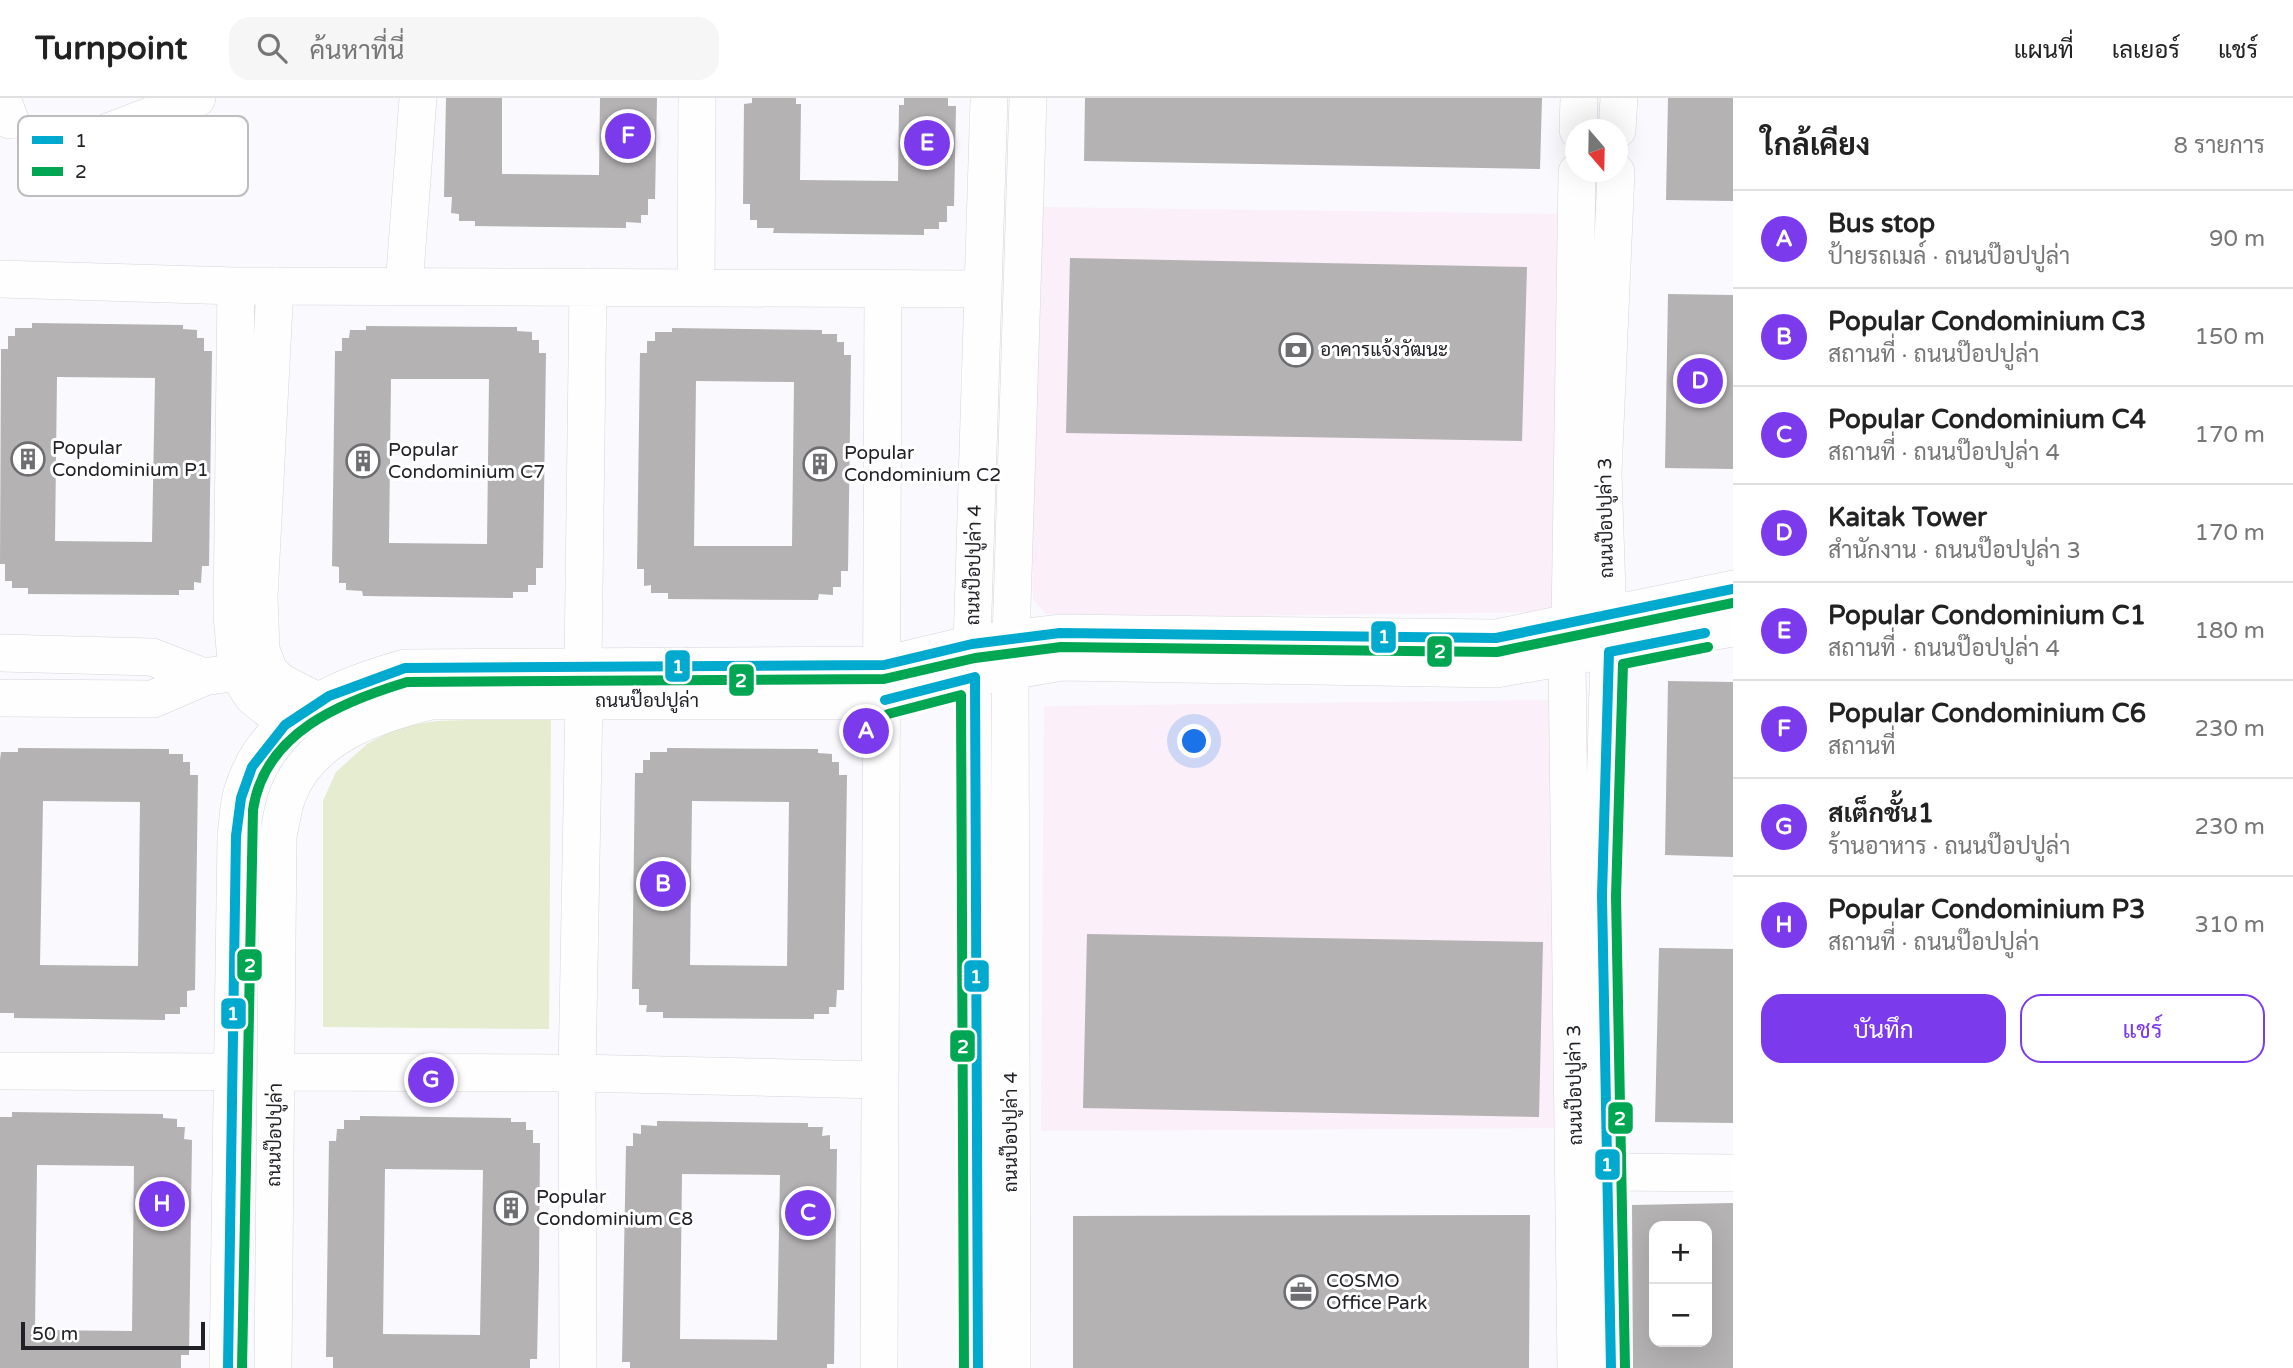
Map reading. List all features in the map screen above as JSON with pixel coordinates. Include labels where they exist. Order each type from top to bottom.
[{"type":"street","points":[[150,116],[197,98]]},
{"type":"street","points":[[404,287],[418,98]]},
{"type":"street","points":[[696,288],[697,98]]},
{"type":"street","name":"ถนนป๊อปปูล่า 4","points":[[978,1368],[994,1170],[992,657],[981,289],[987,205],[989,98]]},
{"type":"street","name":"ถนนป๊อปปูล่า 4","points":[[992,657],[1024,205],[1028,98]]},
{"type":"street","points":[[1578,119],[1579,98]]},
{"type":"street","points":[[1618,119],[1619,98]]},
{"type":"street","name":"ถนนป๊อปปูล่า 3","points":[[1577,182],[1575,214],[1587,474],[1608,615],[1602,896],[1611,1368]]},
{"type":"street","name":"ถนนป๊อปปูล่า 3","points":[[1576,1368],[1567,659],[1613,237],[1616,182]]},
{"type":"street","points":[[987,205],[1024,205]]},
{"type":"street","points":[[1575,214],[1613,237]]},
{"type":"street","points":[[0,279],[236,286],[981,289]]},
{"type":"street","points":[[220,675],[232,615],[236,286]]},
{"type":"street","points":[[275,286],[259,597],[261,650],[269,671],[280,682],[317,701]]},
{"type":"street","points":[[583,664],[588,288]]},
{"type":"street","points":[[879,1368],[884,665],[883,289]]},
{"type":"street","name":"ถนนป๊อปปูล่า","points":[[273,1368],[278,836],[288,793],[303,771],[335,737],[392,710],[431,701],[883,701],[1060,633],[1496,638],[1733,590]]},
{"type":"street","name":"ถนนป๊อปปูล่า","points":[[228,1368],[236,836],[242,793],[262,752],[288,725],[317,701],[353,682],[405,668],[583,664],[884,665],[992,657],[1062,662],[1496,669],[1609,652],[1733,628]]},
{"type":"street","points":[[0,653],[152,657],[220,675],[288,725]]},
{"type":"street","points":[[0,698],[153,699],[220,675]]},
{"type":"street","points":[[578,1368],[577,1073],[584,701]]},
{"type":"street","points":[[0,1072],[231,1072]]},
{"type":"street","points":[[276,1072],[577,1073],[880,1080]]},
{"type":"street","name":"ถนนป๊อปปูล่า 4","points":[[994,1170],[1012,1368]]},
{"type":"street","points":[[1606,1172],[1733,1173]]},
{"type":"shaded area","points":[[1040,207],[1560,214],[1561,597],[1550,612],[1229,616],[1046,614],[1033,600],[1031,482]]},
{"type":"shaded area","points":[[1556,700],[1557,1128],[1041,1131],[1044,706]]},
{"type":"green space","points":[[551,717],[549,1029],[323,1027],[323,801],[336,772],[367,744],[399,727],[437,721]]},
{"type":"building","points":[[446,98],[502,98],[502,174],[599,175],[600,98],[657,98],[655,199],[648,199],[648,215],[641,215],[641,223],[626,222],[626,228],[475,226],[475,221],[459,221],[459,214],[451,213],[452,197],[444,197]]},
{"type":"building","points":[[752,98],[796,98],[796,104],[801,104],[800,180],[898,181],[899,105],[904,105],[904,98],[948,98],[948,106],[956,106],[954,206],[947,206],[947,222],[939,222],[939,229],[924,229],[924,235],[773,233],[774,228],[757,228],[757,220],[750,220],[750,204],[743,204],[744,104],[752,103]]},
{"type":"building","points":[[1085,98],[1542,98],[1540,169],[1084,161]]},
{"type":"building","points":[[1668,98],[1733,98],[1733,201],[1666,200]]},
{"type":"building","name":"อาคารแจ้งวัฒนะ","points":[[1070,258],[1527,267],[1522,441],[1066,433]]},
{"type":"building","points":[[1668,294],[1733,295],[1733,469],[1665,468]]},
{"type":"building","name":"Popular Condominium P1","points":[[32,323],[183,325],[183,329],[197,330],[197,338],[204,338],[204,351],[212,351],[209,566],[202,566],[201,583],[194,582],[194,590],[179,590],[179,595],[28,594],[28,588],[12,588],[12,581],[5,581],[5,564],[0,564],[1,349],[8,349],[8,336],[15,336],[15,328],[32,328]],"holes":[[[57,377],[155,378],[152,542],[55,541]]]},
{"type":"building","name":"Popular Condominium C7","points":[[366,326],[517,327],[517,331],[532,332],[532,340],[539,340],[539,353],[546,353],[543,568],[536,568],[536,585],[528,585],[528,592],[513,592],[513,598],[363,596],[362,591],[346,590],[346,583],[339,583],[339,567],[332,566],[335,351],[342,351],[342,338],[349,338],[350,330],[366,330]],"holes":[[[391,379],[489,379],[487,544],[389,543]]]},
{"type":"building","name":"Popular Condominium C2","points":[[672,328],[822,330],[822,334],[837,334],[837,342],[844,342],[844,355],[851,355],[848,571],[841,571],[841,587],[833,587],[833,595],[819,594],[818,600],[668,599],[668,593],[651,593],[651,585],[644,586],[644,569],[637,569],[640,353],[647,353],[647,341],[655,341],[655,332],[672,332]],"holes":[[[696,381],[794,382],[792,546],[694,546]]]},
{"type":"building","points":[[1668,681],[1733,682],[1733,857],[1665,855]]},
{"type":"building","points":[[18,748],[169,749],[169,754],[183,754],[183,762],[190,762],[190,775],[198,775],[195,990],[187,991],[187,1007],[180,1007],[180,1014],[165,1014],[165,1020],[14,1018],[14,1013],[0,1013],[0,760],[1,752],[18,752]],"holes":[[[43,801],[140,802],[138,966],[40,965]]]},
{"type":"building","points":[[667,748],[818,749],[818,753],[832,754],[832,762],[839,762],[839,775],[847,775],[844,990],[837,990],[836,1007],[829,1007],[829,1014],[814,1014],[814,1019],[663,1018],[663,1012],[646,1012],[647,1005],[639,1005],[639,989],[632,989],[635,773],[643,773],[643,760],[650,760],[650,752],[667,752]],"holes":[[[692,801],[789,802],[787,966],[690,965]]]},
{"type":"building","points":[[1087,934],[1543,942],[1539,1117],[1083,1108]]},
{"type":"building","points":[[1659,948],[1733,949],[1733,1123],[1655,1122]]},
{"type":"building","points":[[12,1112],[163,1114],[163,1118],[177,1119],[177,1127],[185,1127],[184,1139],[192,1140],[189,1355],[181,1355],[181,1368],[0,1368],[0,1117],[12,1117]],"holes":[[[37,1165],[134,1166],[132,1331],[35,1330]]]},
{"type":"building","name":"Popular Condominium C8","points":[[360,1116],[511,1118],[511,1122],[526,1122],[526,1130],[533,1130],[533,1143],[540,1143],[539,1268],[537,1359],[530,1359],[530,1368],[333,1368],[333,1357],[326,1357],[329,1141],[336,1141],[337,1129],[344,1129],[344,1120],[360,1120]],"holes":[[[385,1169],[483,1170],[480,1335],[383,1334]]]},
{"type":"building","points":[[657,1121],[808,1123],[808,1127],[823,1127],[822,1136],[830,1135],[830,1149],[837,1149],[834,1364],[827,1364],[827,1368],[630,1368],[630,1362],[622,1362],[626,1146],[633,1146],[633,1133],[641,1134],[641,1125],[657,1126]],"holes":[[[682,1174],[780,1175],[777,1340],[680,1339]]]},
{"type":"building","points":[[1733,1203],[1733,1368],[1633,1368],[1632,1205]]},
{"type":"building","name":"COSMO Office Park","points":[[1530,1215],[1529,1368],[1073,1368],[1073,1216]]},
{"type":"transit line","name":"1","points":[[228,1368],[236,836],[241,798],[252,767],[285,725],[329,696],[405,668],[884,665],[972,644],[1060,633],[1496,638],[1733,589]]},
{"type":"transit line","name":"2","points":[[242,1368],[253,810],[260,783],[272,760],[289,741],[332,711],[407,682],[884,679],[975,658],[1061,647],[1497,652],[1733,603]]},
{"type":"transit line","name":"1","points":[[1611,1368],[1602,896],[1609,652],[1705,633]]},
{"type":"transit line","name":"2","points":[[1625,1368],[1616,896],[1623,664],[1708,647]]},
{"type":"transit line","name":"1","points":[[885,700],[975,677],[978,1368]]},
{"type":"transit line","name":"2","points":[[888,714],[961,695],[964,1368]]},
{"type":"place","name":"Popular Condominium C6","points":[[628,136]]},
{"type":"place","name":"Popular Condominium C1","points":[[927,143]]},
{"type":"place","name":"อาคารแจ้งวัฒนะ","points":[[1296,350]]},
{"type":"place","name":"Kaitak Tower","points":[[1700,381]]},
{"type":"place","name":"Popular Condominium P1","points":[[28,459]]},
{"type":"place","name":"Popular Condominium C7","points":[[363,461]]},
{"type":"place","name":"Popular Condominium C2","points":[[820,464]]},
{"type":"place","name":"Bus stop","points":[[866,731]]},
{"type":"place","name":"Popular Condominium C3","points":[[663,884]]},
{"type":"place","name":"สเต็กชั้น1","points":[[431,1080]]},
{"type":"place","name":"Popular Condominium P3","points":[[162,1204]]},
{"type":"place","name":"Popular Condominium C8","points":[[511,1208]]},
{"type":"place","name":"Popular Condominium C4","points":[[808,1213]]},
{"type":"place","name":"COSMO Office Park","points":[[1301,1292]]}]
